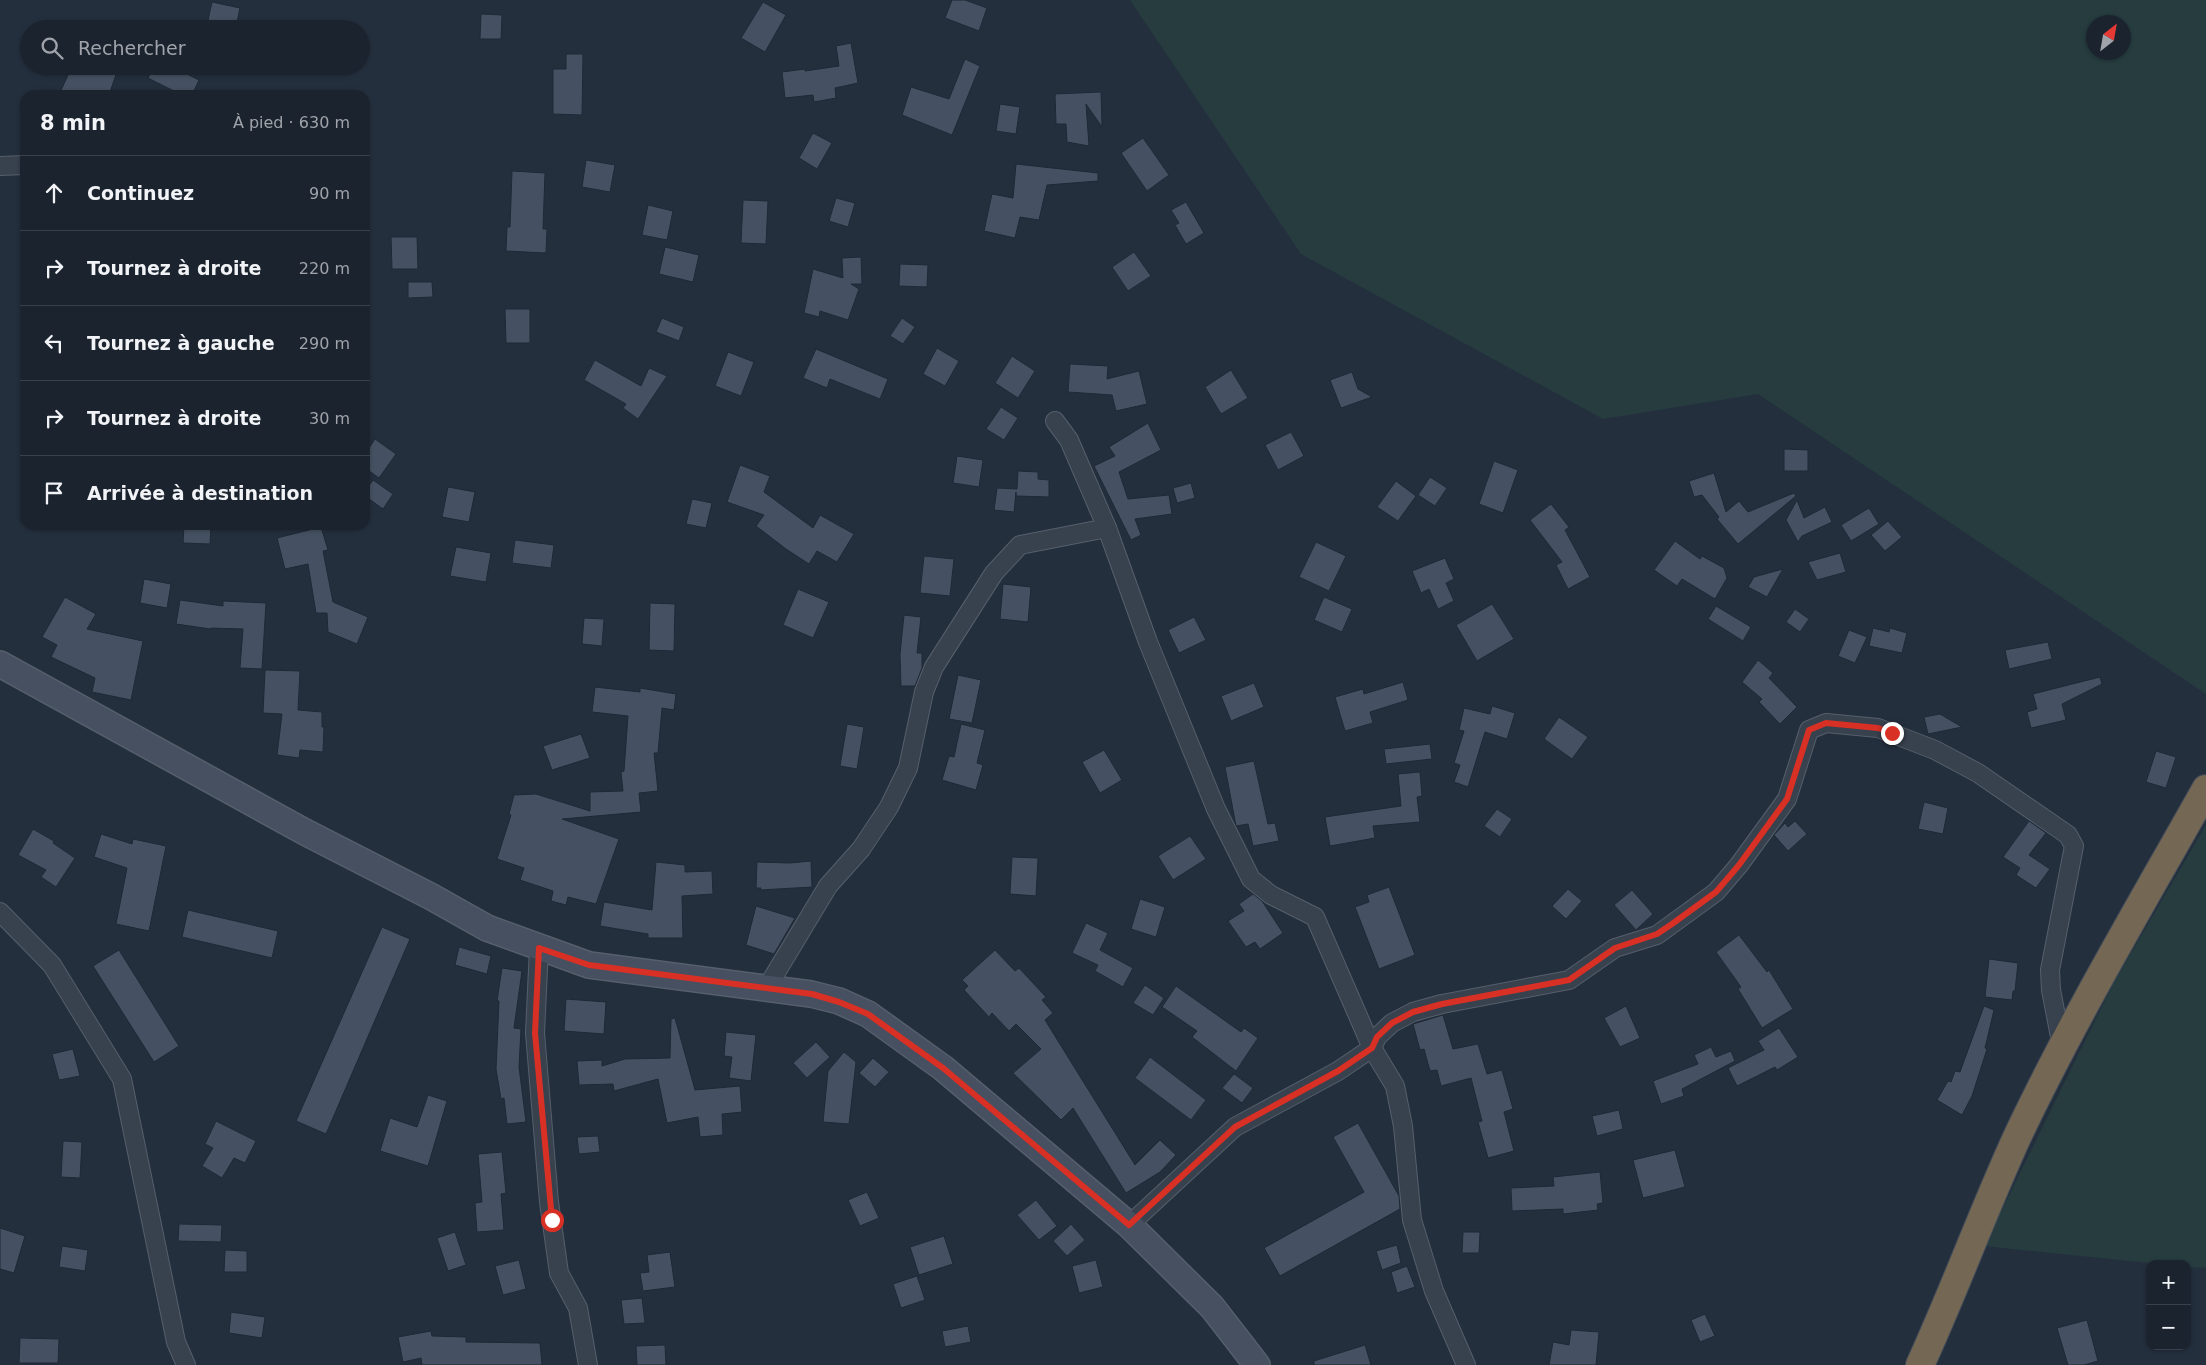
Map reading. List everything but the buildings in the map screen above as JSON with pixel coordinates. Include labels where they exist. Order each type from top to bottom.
[{"type":"highway","points":[[1920,1365],[1999,1176],[2062,1047],[2206,789]]},
{"type":"main road","points":[[0,664],[305,832],[430,896],[487,928],[589,965],[812,994],[839,1002],[868,1014],[943,1068],[1129,1225],[1212,1306],[1257,1365]]},
{"type":"street","points":[[0,166],[20,164]]},
{"type":"street","points":[[1055,421],[1069,440],[1107,528],[1148,642],[1213,800],[1251,879],[1271,895],[1315,917],[1372,1048],[1395,1086],[1403,1126],[1412,1220],[1434,1292],[1466,1365]]},
{"type":"street","points":[[766,989],[828,886],[861,849],[888,807],[908,768],[924,692],[934,667],[994,573],[1020,545],[1107,528]]},
{"type":"street","points":[[1129,1225],[1235,1127],[1338,1071],[1372,1048],[1377,1037],[1392,1023],[1413,1012],[1442,1004],[1569,980],[1615,948],[1657,934],[1716,892],[1739,865],[1787,799],[1809,730],[1826,723],[1878,728],[1935,750],[1978,773],[2068,835],[2074,846],[2050,970],[2051,990],[2062,1047]]},
{"type":"street","points":[[0,912],[52,964],[122,1079],[176,1342],[186,1365]]},
{"type":"street","points":[[539,948],[535,1033],[549,1202],[560,1273],[578,1308],[588,1365]]},
{"type":"green space","points":[[1130,0],[2206,0],[2206,694],[1758,394],[1603,419],[1301,254]]},
{"type":"green space","points":[[2206,825],[2206,1268],[2191,1267],[2191,1260],[2146,1260],[2146,1263],[1984,1246],[2114,982]]},
{"type":"route","points":[[552,1220],[535,1033],[539,948],[589,965],[812,994],[839,1002],[868,1014],[943,1068],[1129,1225],[1235,1127],[1338,1071],[1372,1048],[1377,1037],[1392,1023],[1413,1012],[1442,1004],[1569,980],[1615,948],[1657,934],[1716,892],[1739,865],[1787,799],[1809,730],[1826,723],[1878,728],[1892,733]]}]
